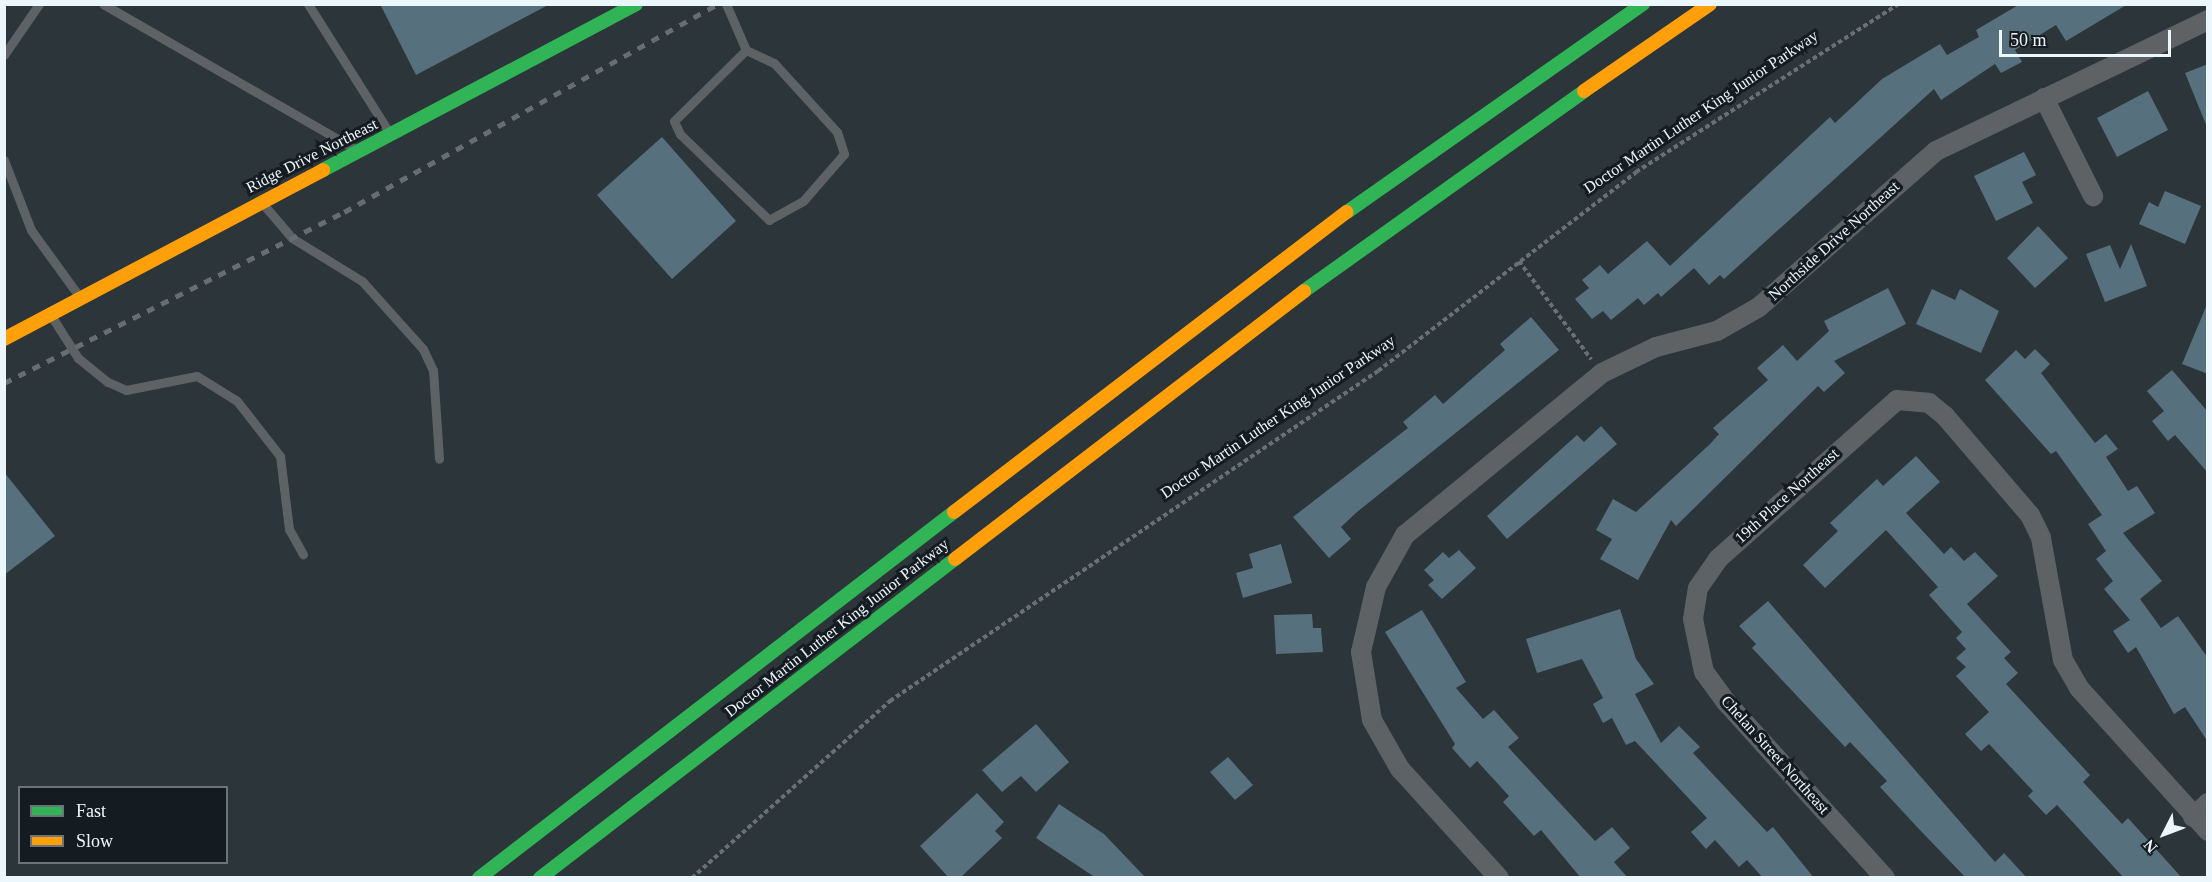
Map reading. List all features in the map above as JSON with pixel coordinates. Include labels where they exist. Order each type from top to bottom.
[{"type":"main road","name":"Ridge Drive Northeast","points":[[4,339],[636,4]]},
{"type":"main road","name":"Doctor Martin Luther King Junior Parkway","points":[[479,878],[1235,296],[1443,141],[1642,4]]},
{"type":"main road","name":"Doctor Martin Luther King Junior Parkway","points":[[540,878],[1377,235],[1710,4]]},
{"type":"street","name":"Northside Drive Northeast","points":[[1499,878],[1385,750],[1372,720],[1361,652],[1376,588],[1405,535],[1602,373],[1656,347],[1717,331],[1760,307],[1936,151],[2208,20]]},
{"type":"street","points":[[2044,98],[2093,196]]},
{"type":"street","name":"19th Place Northeast","points":[[1693,619],[1698,588],[1718,559],[1886,406],[1911,399],[1929,404],[1946,416],[2030,515],[2041,538],[2063,660],[2079,688],[2200,810]]},
{"type":"street","name":"Chelan Street Northeast","points":[[1693,619],[1704,672],[1726,702],[1885,878]]},
{"type":"street","points":[[2200,810],[2208,831]]},
{"type":"lane","points":[[4,55],[39,4]]},
{"type":"lane","points":[[103,4],[358,151]]},
{"type":"lane","points":[[308,4],[390,134]]},
{"type":"lane","points":[[726,4],[746,50],[774,63],[837,132],[844,154],[803,201],[769,220],[680,134],[675,121],[746,50]]},
{"type":"lane","points":[[4,160],[31,230],[80,298]]},
{"type":"lane","points":[[261,201],[292,238],[362,281],[423,349],[433,370],[439,459]]},
{"type":"lane","points":[[50,315],[78,358],[108,382],[126,390],[197,376],[237,401],[280,456],[289,529],[303,554]]},
{"type":"path","name":"Doctor Martin Luther King Junior Parkway","points":[[692,878],[890,701],[1378,371],[1645,166],[1899,4]]},
{"type":"path","points":[[1519,261],[1602,373]]},
{"type":"building","points":[[380,4],[550,4],[416,75]]},
{"type":"building","points":[[2020,4],[2128,4],[2066,41],[2056,25],[2015,50],[2022,62],[2001,73],[1995,64],[1941,100],[1934,89],[1724,279],[1720,275],[1709,285],[1694,268],[1661,297],[1658,293],[1644,305],[1638,298],[1611,320],[1603,311],[1592,319],[1575,299],[1589,288],[1582,280],[1600,265],[1608,274],[1647,241],[1670,266],[1830,117],[1835,123],[1882,79],[1940,44],[1947,55],[1979,37],[1976,30]]},
{"type":"building","points":[[2208,64],[2208,127],[2207,127],[2185,73]]},
{"type":"building","points":[[2148,91],[2168,130],[2117,157],[2097,118]]},
{"type":"building","points":[[662,137],[736,221],[672,279],[597,195]]},
{"type":"building","points":[[2024,152],[2036,175],[2022,182],[2033,203],[1996,221],[1974,176]]},
{"type":"building","points":[[2165,191],[2201,206],[2185,244],[2139,224],[2149,202],[2158,207]]},
{"type":"building","points":[[2038,226],[2068,258],[2035,288],[2007,258]]},
{"type":"building","points":[[2131,244],[2147,286],[2105,302],[2086,254],[2110,245],[2120,269]]},
{"type":"building","points":[[1888,288],[1906,324],[1834,361],[1845,373],[1824,392],[1818,386],[1676,526],[1671,520],[1638,580],[1600,559],[1612,539],[1596,530],[1613,499],[1636,512],[1710,444],[1719,434],[1713,428],[1768,380],[1757,368],[1783,345],[1797,361],[1829,331],[1824,321]]},
{"type":"building","points":[[1932,289],[1955,300],[1960,289],[1999,311],[1981,353],[1916,324]]},
{"type":"building","points":[[2208,302],[2208,374],[2182,364]]},
{"type":"building","points":[[1531,317],[1559,350],[1357,512],[1341,527],[1351,539],[1329,558],[1293,517],[1408,428],[1403,422],[1435,395],[1443,404],[1505,350],[1500,344]]},
{"type":"building","points":[[2035,349],[2050,364],[2041,373],[2095,443],[2106,434],[2118,449],[2106,457],[2128,491],[2137,486],[2155,513],[2123,533],[2162,581],[2140,599],[2161,628],[2178,616],[2208,658],[2208,742],[2185,707],[2174,714],[2136,647],[2128,653],[2113,631],[2130,620],[2104,589],[2113,581],[2096,559],[2106,551],[2088,524],[2102,515],[2056,451],[2051,454],[1985,380],[2016,350],[2025,359]]},
{"type":"building","points":[[2172,370],[2208,412],[2208,473],[2175,435],[2168,441],[2152,421],[2164,411],[2147,391]]},
{"type":"building","points":[[1601,426],[1617,444],[1507,539],[1487,516],[1577,435],[1584,442]]},
{"type":"building","points":[[1916,456],[1940,482],[1906,513],[1944,554],[1951,547],[1964,561],[1975,552],[1998,576],[1967,604],[2011,652],[2004,658],[2018,673],[2006,684],[2090,775],[2083,782],[2122,824],[2128,818],[2182,878],[2124,878],[2057,805],[2046,815],[2028,796],[2033,791],[1989,744],[1981,751],[1965,734],[1989,712],[1956,676],[1966,667],[1956,658],[1966,649],[1956,638],[1962,632],[1929,595],[1938,587],[1886,530],[1825,588],[1803,565],[1838,531],[1830,523],[1877,479],[1883,486]]},
{"type":"building","points":[[4,472],[55,536],[4,575]]},
{"type":"building","points":[[1281,544],[1292,583],[1243,598],[1236,573],[1253,568],[1249,554]]},
{"type":"building","points":[[1459,550],[1476,568],[1442,599],[1428,585],[1434,580],[1424,570],[1443,552],[1449,558]]},
{"type":"building","points":[[1768,601],[1995,862],[2004,853],[2027,878],[1966,878],[1918,828],[1880,787],[1887,781],[1850,742],[1845,747],[1752,648],[1756,644],[1739,626]]},
{"type":"building","points":[[1620,609],[1636,659],[1654,684],[1635,694],[1661,743],[1679,726],[1700,747],[1693,753],[1767,832],[1773,827],[1814,878],[1763,878],[1747,860],[1739,867],[1715,840],[1706,849],[1691,832],[1707,818],[1635,741],[1626,745],[1612,718],[1603,723],[1593,704],[1603,698],[1582,659],[1537,673],[1526,639]]},
{"type":"building","points":[[1422,610],[1466,682],[1456,688],[1483,719],[1494,710],[1519,738],[1508,747],[1595,841],[1612,827],[1630,848],[1614,862],[1628,878],[1581,878],[1541,830],[1534,836],[1503,802],[1509,796],[1477,761],[1470,768],[1452,748],[1455,744],[1385,632]]},
{"type":"building","points":[[1312,614],[1313,628],[1321,628],[1323,652],[1276,654],[1274,615]]},
{"type":"building","points":[[1036,724],[1069,762],[1036,792],[1021,776],[1002,792],[982,770]]},
{"type":"building","points":[[1228,757],[1253,785],[1235,800],[1210,772]]},
{"type":"building","points":[[977,793],[1004,822],[995,831],[1002,838],[960,878],[949,878],[920,846]]},
{"type":"building","points":[[1059,804],[1104,834],[1146,878],[1096,878],[1036,838]]},
{"type":"railway","points":[[4,383],[344,212],[718,4]]},
{"type":"traffic: fast","points":[[323,170],[636,4]]},
{"type":"traffic: fast","points":[[1347,212],[1643,4]]},
{"type":"traffic: fast","points":[[1304,291],[1584,91]]},
{"type":"traffic: fast","points":[[479,878],[954,512]]},
{"type":"traffic: fast","points":[[540,878],[955,559]]},
{"type":"traffic: slow","points":[[1584,91],[1710,4]]},
{"type":"traffic: slow","points":[[4,339],[323,170]]},
{"type":"traffic: slow","points":[[954,512],[1347,212]]},
{"type":"traffic: slow","points":[[955,559],[1304,291]]}]
